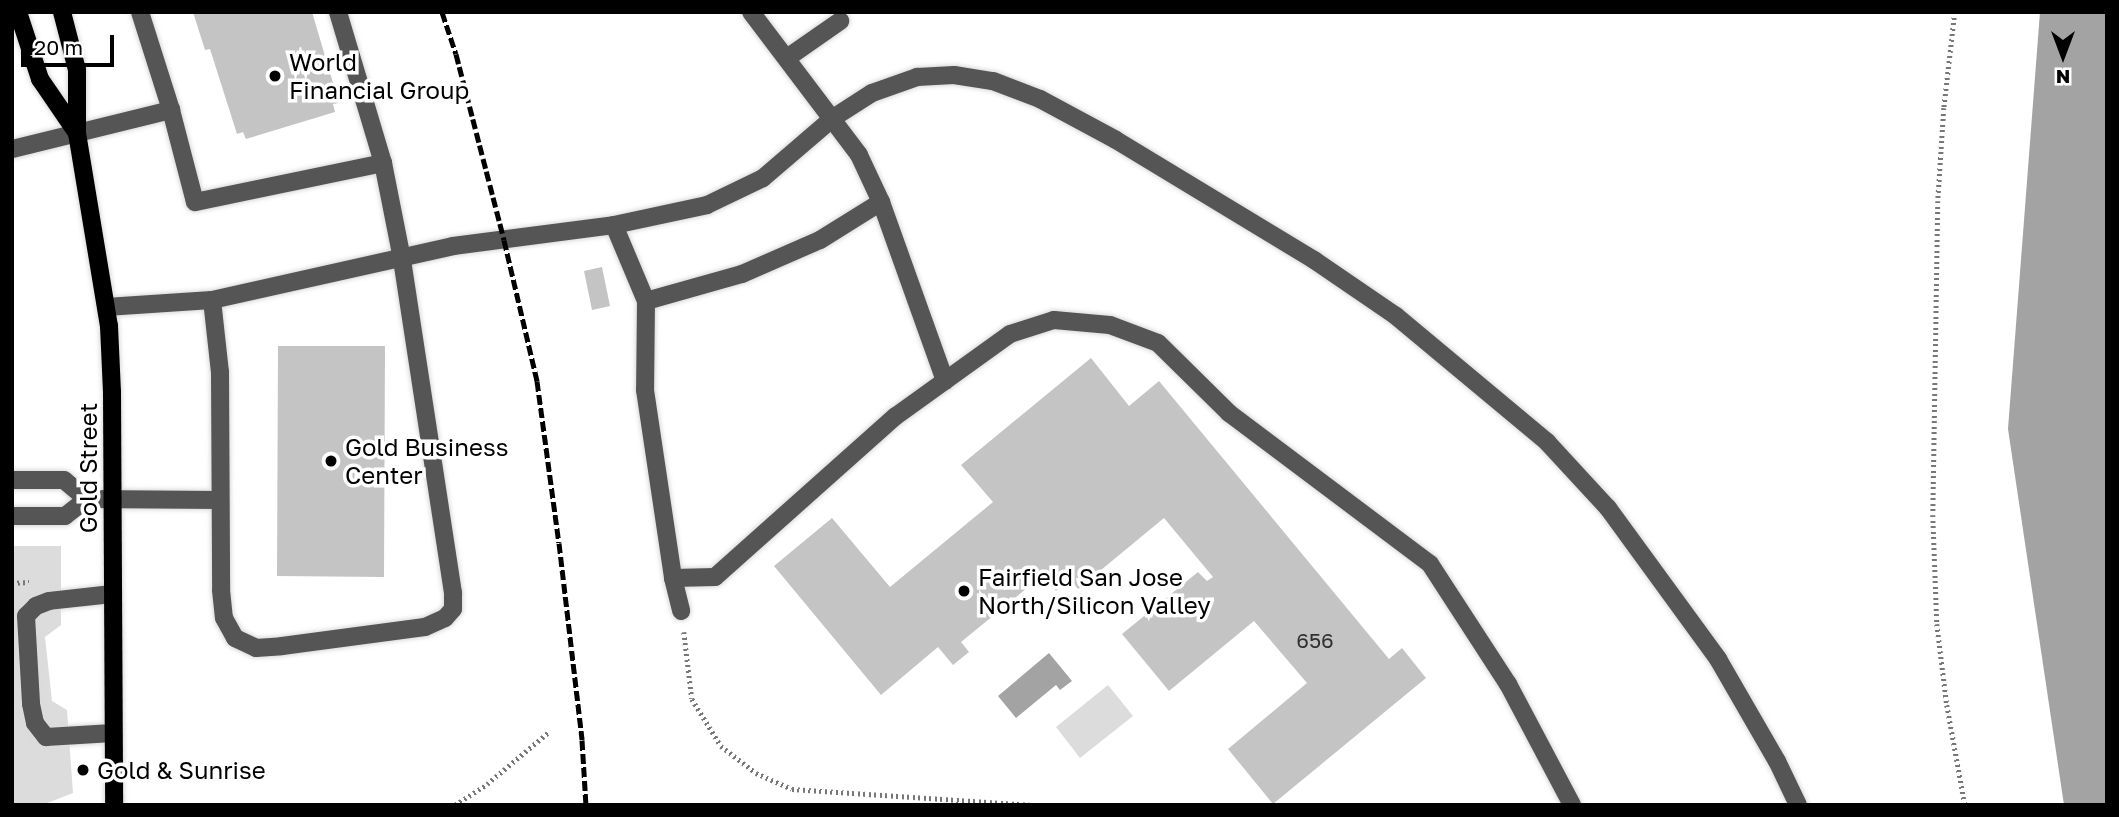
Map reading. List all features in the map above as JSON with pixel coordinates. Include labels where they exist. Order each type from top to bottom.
[{"type":"main road","name":"Gold Street","points":[[18,12],[40,79],[76,133]]},
{"type":"main road","name":"Gold Street","points":[[62,12],[76,70],[76,133],[106,307],[112,392],[114,805]]},
{"type":"street","points":[[140,12],[171,110],[195,202],[383,163]]},
{"type":"street","points":[[212,300],[220,372],[220,590],[224,618],[235,638],[256,648],[282,646],[425,627],[445,618],[453,609],[402,259],[383,163],[338,12]]},
{"type":"street","points":[[751,12],[859,155],[881,202],[945,381]]},
{"type":"street","points":[[787,58],[840,21]]},
{"type":"street","points":[[106,307],[212,300],[453,246],[614,226],[708,205],[763,178],[833,118],[872,93],[917,77],[954,75],[993,81],[1040,99],[1116,140],[1314,260],[1395,316],[1547,442],[1608,508],[1718,659],[1777,761],[1798,805]]},
{"type":"street","points":[[12,149],[171,110]]},
{"type":"street","points":[[646,301],[741,274],[820,240],[881,202]]},
{"type":"street","points":[[614,226],[646,301],[645,390],[673,578],[681,611]]},
{"type":"street","points":[[673,578],[715,577],[896,416],[1010,334],[1054,320],[1110,325],[1158,343],[1228,413],[1430,564],[1508,684],[1572,805]]},
{"type":"street","points":[[12,480],[64,480],[87,499],[220,500]]},
{"type":"street","points":[[12,516],[65,516],[87,499]]},
{"type":"street","points":[[112,594],[49,601],[36,606],[26,616],[35,723],[46,737],[113,733]]},
{"type":"path","points":[[1955,12],[1944,108],[1938,201],[1933,514],[1937,624],[1947,705],[1965,805]]},
{"type":"path","points":[[681,611],[692,699],[721,746],[756,773],[792,789],[1032,805]]},
{"type":"path","points":[[455,805],[487,784],[550,731]]},
{"type":"shaded area","points":[[2040,12],[2107,12],[2107,805],[2064,805],[2008,429]]},
{"type":"shaded area","points":[[12,546],[61,546],[61,625],[45,637],[52,701],[67,710],[73,793],[42,805],[12,805]]},
{"type":"shaded area","points":[[1049,653],[1072,681],[1060,690],[1056,685],[1016,718],[998,696]]},
{"type":"shaded area","points":[[1108,685],[1133,716],[1080,758],[1056,727]]},
{"type":"building","name":"World Financial Group","points":[[193,12],[312,12],[339,103],[333,104],[335,112],[246,139],[243,132],[237,134],[210,49],[205,50]]},
{"type":"building","points":[[602,267],[610,306],[592,310],[584,271]]},
{"type":"building","name":"Gold Business Center","points":[[278,346],[385,346],[384,577],[277,576]]},
{"type":"building","points":[[1091,358],[1129,406],[1159,381],[1389,659],[1402,648],[1426,678],[1273,804],[1228,749],[1307,683],[1254,621],[1169,691],[1122,634],[1198,572],[1207,581],[1213,577],[1164,518],[1078,589],[1070,579],[1056,591],[1043,575],[961,642],[969,652],[953,665],[938,647],[881,695],[774,566],[832,518],[890,587],[993,502],[961,465]]},
{"type":"railway","points":[[442,12],[456,54],[504,240],[537,381],[582,740],[586,805]]},
{"type":"place","name":"World Financial Group","points":[[275,76]]},
{"type":"place","name":"Gold Business Center","points":[[331,461]]},
{"type":"place","name":"Fairfield San Jose North/Silicon Valley","points":[[964,591]]},
{"type":"place","name":"Gold & Sunrise","points":[[83,770]]}]
